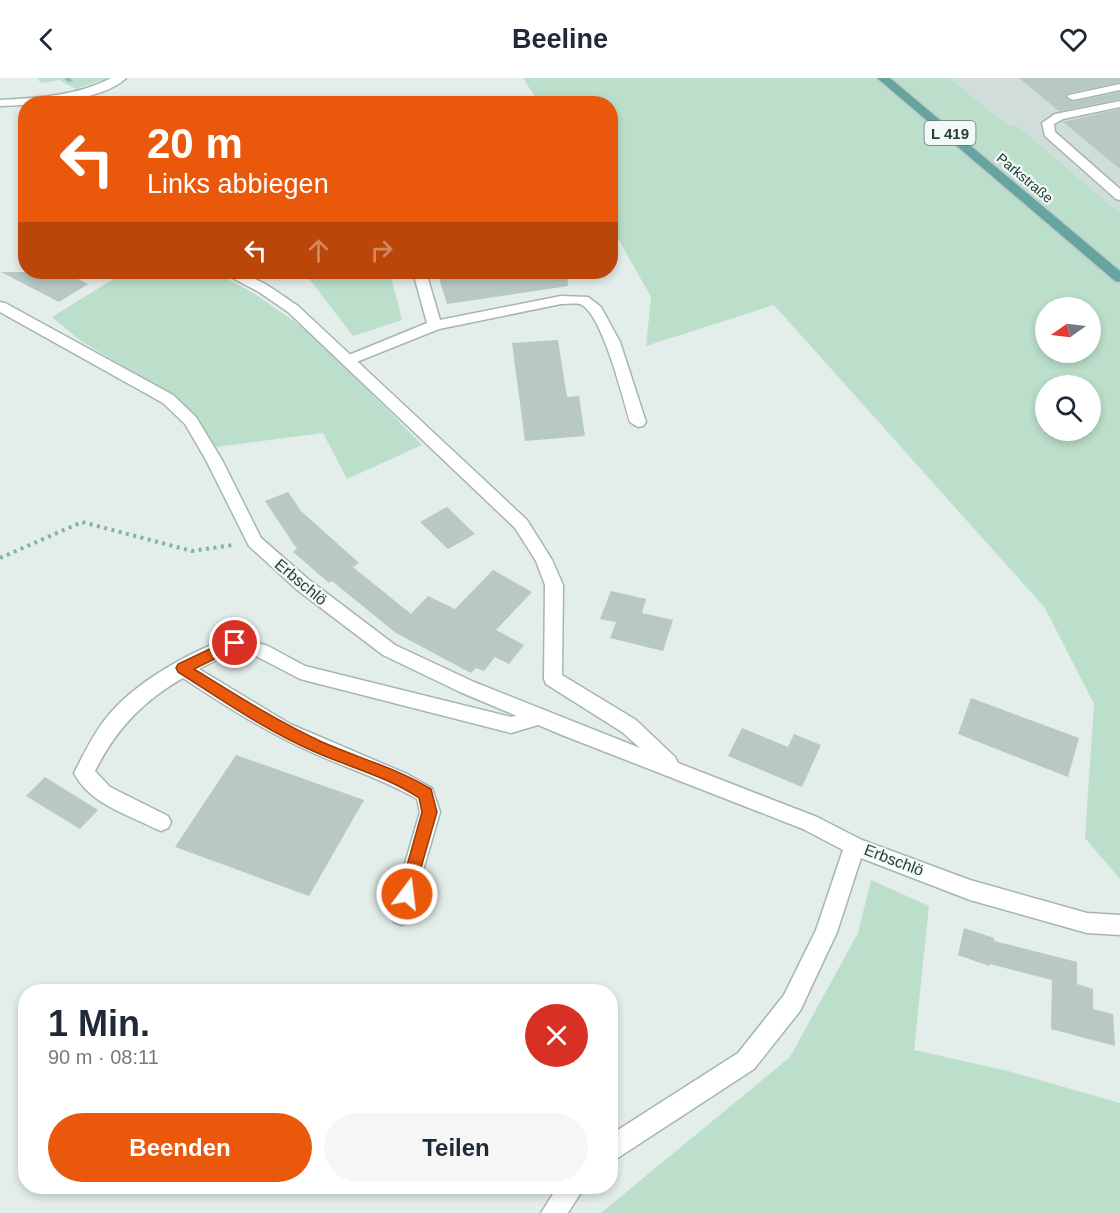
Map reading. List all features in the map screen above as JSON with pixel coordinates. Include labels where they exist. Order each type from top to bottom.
[{"type":"main road","name":"Parkstraße","points":[[883,78],[1120,278]]},
{"type":"street","points":[[78,96],[120,78]]},
{"type":"street","points":[[1072,97],[1120,87]]},
{"type":"street","points":[[0,103],[18,102]]},
{"type":"street","points":[[1120,104],[1059,116],[1048,123],[1049,133],[1120,196]]},
{"type":"street","name":"Erbschlö","points":[[245,279],[293,309],[521,524],[544,560],[554,585],[554,680],[629,726],[675,770]]},
{"type":"street","points":[[421,279],[435,325]]},
{"type":"street","points":[[349,360],[435,325],[561,300],[583,300],[596,309],[613,342],[638,422]]},
{"type":"street","name":"Erbschlö","points":[[0,306],[168,399],[191,422],[208,450],[255,542],[302,585],[389,650],[467,687],[810,823],[855,846],[970,890],[1087,923],[1120,925]]},
{"type":"street","points":[[161,822],[103,793],[84,773],[102,739],[120,714],[167,676],[235,643],[262,651],[300,672],[511,725],[541,717]]},
{"type":"street","points":[[183,668],[271,724],[319,747],[407,782],[425,794],[430,812],[401,915]]},
{"type":"street","points":[[618,1144],[746,1061],[779,1020],[792,1003],[826,932],[855,846]]},
{"type":"street","points":[[554,1213],[567,1194]]},
{"type":"path","points":[[0,558],[82,522],[192,551],[255,542]]},
{"type":"shaded area","points":[[950,78],[1120,78],[1120,213],[1019,127],[1005,123]]},
{"type":"green space","points":[[37,78],[107,78],[76,89],[59,80],[41,83]]},
{"type":"green space","points":[[523,78],[950,78],[1005,123],[1019,127],[1120,213],[1120,879],[1085,838],[1094,704],[1045,608],[774,305],[646,346],[651,297],[618,238],[618,96],[535,96]]},
{"type":"green space","points":[[114,279],[227,279],[255,294],[315,336],[422,445],[347,479],[323,433],[216,447],[198,419],[151,383],[81,341],[52,317]]},
{"type":"green space","points":[[309,279],[392,279],[402,320],[353,336]]},
{"type":"green space","points":[[871,880],[929,906],[914,1050],[1008,1071],[1120,1103],[1120,1213],[601,1213],[790,1057],[858,933]]},
{"type":"building","points":[[1019,78],[1120,78],[1120,82],[1069,93],[1065,97],[1073,102],[1120,92],[1120,99],[1059,111]]},
{"type":"building","points":[[1120,109],[1120,169],[1063,122]]},
{"type":"building","points":[[1,272],[18,272],[18,279],[78,279],[88,284],[59,302]]},
{"type":"building","points":[[439,279],[568,279],[568,286],[447,304]]},
{"type":"building","points":[[558,340],[567,397],[579,396],[585,436],[525,441],[512,343]]},
{"type":"building","points":[[288,492],[301,511],[359,563],[353,567],[411,614],[428,596],[455,609],[493,570],[532,592],[496,630],[524,645],[509,664],[495,657],[484,671],[476,668],[471,673],[396,633],[332,581],[329,583],[293,552],[297,549],[265,501]]},
{"type":"building","points":[[447,507],[475,534],[448,549],[420,522]]},
{"type":"building","points":[[611,591],[646,599],[642,613],[673,620],[663,651],[610,638],[616,622],[600,619]]},
{"type":"building","points":[[971,698],[1079,738],[1068,777],[958,734]]},
{"type":"building","points":[[742,728],[788,747],[794,734],[821,745],[802,787],[728,756]]},
{"type":"building","points":[[236,755],[364,800],[309,896],[175,847]]},
{"type":"building","points":[[45,777],[98,810],[80,829],[26,796]]},
{"type":"building","points":[[964,928],[994,938],[994,941],[1077,962],[1077,984],[1093,989],[1093,1009],[1113,1014],[1115,1046],[1051,1029],[1052,980],[990,964],[989,966],[958,955]]},
{"type":"waterway","points":[[67,78],[70,81]]},
{"type":"route","points":[[235,643],[183,668],[271,724],[319,747],[407,782],[425,794],[430,812],[407,894]]}]
